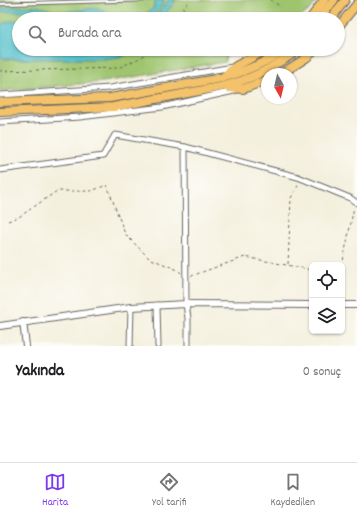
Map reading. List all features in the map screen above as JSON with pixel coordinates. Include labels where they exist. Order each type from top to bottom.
[{"type":"main road","points":[[315,12],[324,0]]},
{"type":"main road","points":[[325,12],[334,0]]},
{"type":"main road","points":[[336,12],[345,0]]},
{"type":"main road","points":[[345,19],[357,4]]},
{"type":"main road","points":[[222,78],[236,66],[255,56]]},
{"type":"main road","points":[[0,102],[110,98],[222,78],[236,74],[275,56]]},
{"type":"main road","points":[[0,112],[113,107],[220,88],[270,70],[290,56]]},
{"type":"main road","points":[[290,68],[308,56]]},
{"type":"main road","points":[[220,88],[244,89],[261,82]]},
{"type":"street","points":[[0,95],[110,88],[236,66]]},
{"type":"street","points":[[0,122],[80,117],[155,108],[244,89]]},
{"type":"street","points":[[0,170],[103,156],[115,135],[186,147],[302,178],[356,202]]},
{"type":"street","points":[[186,147],[186,304],[188,318],[188,346]]},
{"type":"street","points":[[0,326],[131,307],[157,305],[309,305]]},
{"type":"street","points":[[157,305],[158,346]]},
{"type":"street","points":[[345,305],[357,305]]},
{"type":"street","points":[[130,346],[131,307]]},
{"type":"street","points":[[23,322],[26,346]]},
{"type":"lane","points":[[0,4],[143,0]]},
{"type":"path","points":[[181,12],[190,0]]},
{"type":"path","points":[[271,0],[281,7]]},
{"type":"path","points":[[0,71],[118,68],[143,56]]},
{"type":"path","points":[[288,265],[291,198],[302,178]]},
{"type":"path","points":[[8,221],[19,217],[57,191],[91,191],[108,185],[125,234],[149,258],[178,270],[186,278],[244,257],[309,269]]},
{"type":"path","points":[[343,262],[356,202]]},
{"type":"green space","points":[[0,0],[317,0],[307,12],[12,12],[12,56],[226,56],[225,62],[103,82],[0,91]]},
{"type":"water","points":[[156,0],[164,0],[156,12],[148,12],[154,8]]},
{"type":"water","points":[[169,0],[176,0],[167,12],[160,12]]},
{"type":"water","points":[[28,6],[53,12],[0,12],[0,8]]},
{"type":"water","points":[[97,8],[108,12],[63,12]]},
{"type":"water","points":[[12,21],[12,56],[124,56],[105,59],[4,59],[0,55],[0,26],[6,22]]}]
